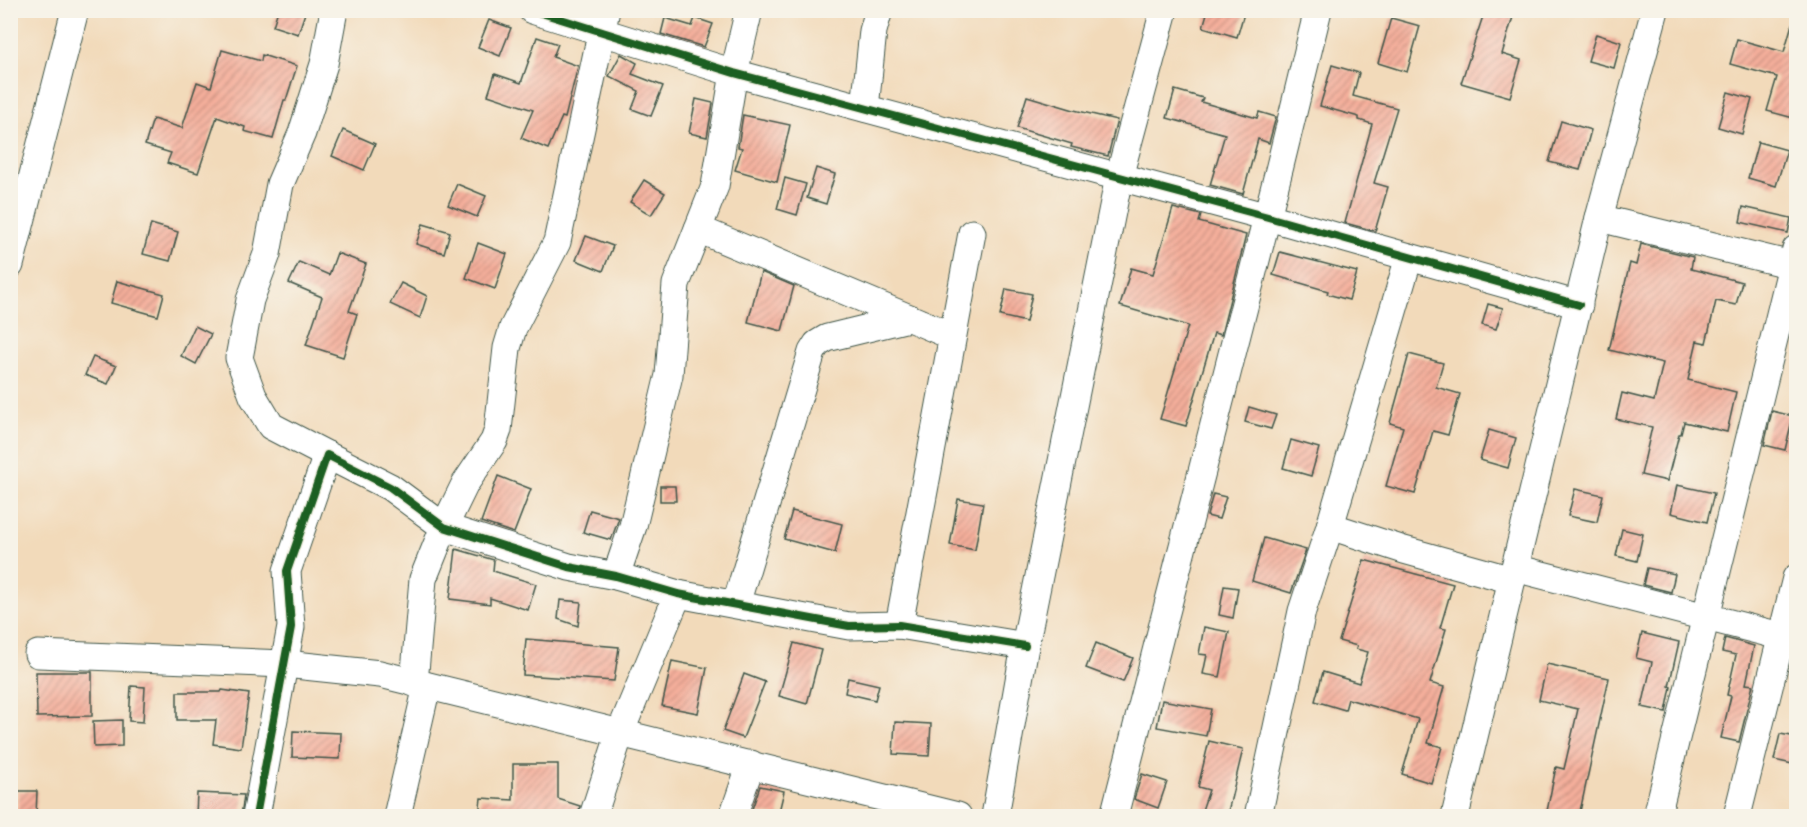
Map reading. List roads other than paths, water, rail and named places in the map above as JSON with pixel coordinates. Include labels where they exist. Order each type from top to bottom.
[{"type":"street","points":[[10,265],[75,10]]},
{"type":"street","points":[[334,10],[324,64],[302,132],[280,184],[267,254],[250,300],[239,358],[253,396],[271,426],[390,487],[444,527],[569,567],[616,576],[678,594],[849,626],[899,626],[1025,646]]},
{"type":"street","points":[[532,10],[603,21],[734,72],[1268,217],[1579,305]]},
{"type":"street","points":[[616,576],[633,526],[669,375],[676,284],[718,176],[734,72],[749,10]]},
{"type":"street","points":[[866,108],[873,31],[879,10]]},
{"type":"street","points":[[995,816],[1025,646],[1119,177],[1164,10]]},
{"type":"street","points":[[1114,816],[1268,217],[1318,10]]},
{"type":"street","points":[[1455,816],[1599,218],[1655,10]]},
{"type":"street","points":[[397,816],[420,685],[423,579],[444,527],[465,484],[494,441],[499,421],[507,348],[513,328],[557,242],[603,21]]},
{"type":"street","points":[[1599,218],[1795,260],[1657,816]]},
{"type":"street","points":[[698,229],[952,336]]},
{"type":"street","points":[[899,626],[972,233]]},
{"type":"street","points":[[1258,816],[1302,611],[1330,526],[1409,257]]},
{"type":"street","points":[[736,604],[812,352],[817,344],[827,338],[909,318]]},
{"type":"street","points":[[256,816],[291,627],[286,571],[327,455]]},
{"type":"street","points":[[1330,526],[1404,550],[1707,616],[1789,638]]},
{"type":"street","points":[[1737,816],[1789,638],[1797,578]]},
{"type":"street","points":[[593,816],[620,733],[678,594]]},
{"type":"street","points":[[38,654],[285,664],[380,674],[958,816]]},
{"type":"street","points":[[733,816],[751,764]]}]
